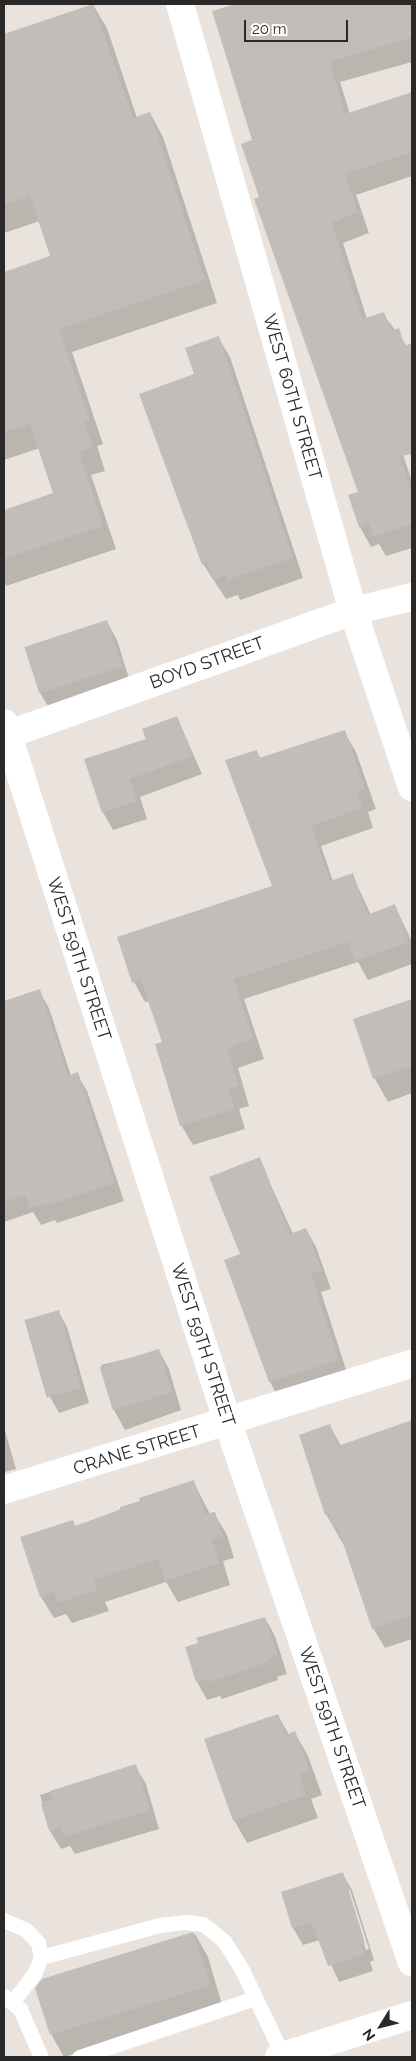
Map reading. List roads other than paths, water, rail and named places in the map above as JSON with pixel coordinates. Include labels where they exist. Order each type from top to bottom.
[{"type":"street","name":"WEST 60TH STREET","points":[[180,4],[352,611],[412,787]]},
{"type":"street","name":"BOYD STREET","points":[[5,731],[352,611],[412,597]]},
{"type":"street","name":"WEST 59TH STREET","points":[[5,731],[228,1423],[412,1963]]},
{"type":"street","name":"CRANE STREET","points":[[4,1490],[228,1423],[412,1364]]},
{"type":"street","points":[[281,2057],[412,2015]]},
{"type":"lane","points":[[4,1920],[26,1930],[38,1944],[41,1957],[34,1974],[8,1999],[30,2026],[42,2057]]},
{"type":"lane","points":[[41,1957],[160,1925],[186,1922],[203,1924],[224,1941],[255,1998],[281,2057]]},
{"type":"lane","points":[[79,2057],[255,1998]]}]
